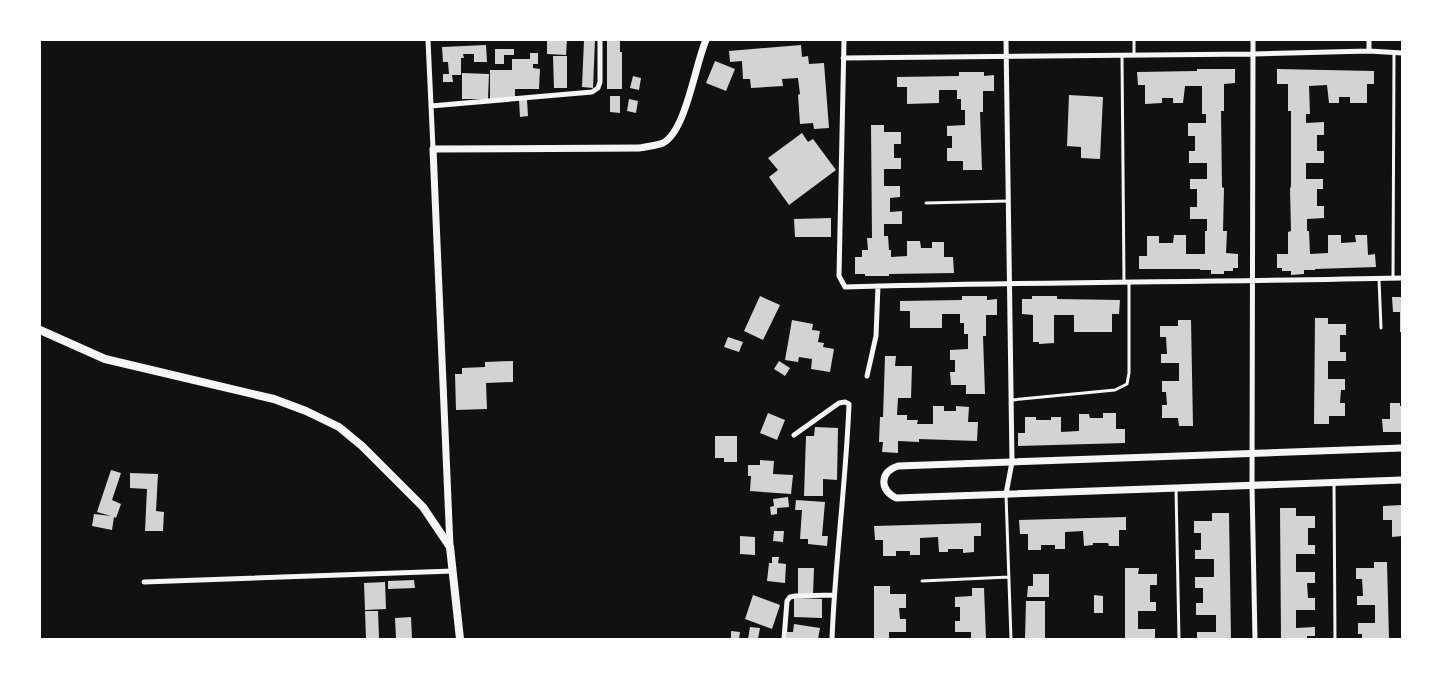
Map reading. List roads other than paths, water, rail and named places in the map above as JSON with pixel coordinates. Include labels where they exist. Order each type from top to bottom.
[{"type":"main road","points":[[40,330],[56,339],[105,359],[274,399],[306,411],[339,427],[362,446],[423,507],[450,547],[460,639]]},
{"type":"street","points":[[428,40],[450,547]]},
{"type":"street","points":[[431,106],[592,92],[598,88],[600,82],[600,40]]},
{"type":"street","points":[[433,149],[640,148],[662,143],[675,132],[683,115],[700,54],[706,40]]},
{"type":"street","points":[[844,40],[839,276],[845,287],[1009,283],[1253,282],[1402,278]]},
{"type":"street","points":[[1006,40],[1012,462],[1006,494]]},
{"type":"street","points":[[1254,40],[1252,486],[1255,639]]},
{"type":"street","points":[[1369,40],[1369,51]]},
{"type":"street","points":[[843,58],[1369,51],[1402,53]]},
{"type":"street","points":[[866,376],[876,336],[878,286]]},
{"type":"street","points":[[794,435],[839,402],[849,404],[847,455],[834,595],[832,639]]},
{"type":"street","points":[[1402,448],[898,466],[891,468],[886,474],[884,481],[885,488],[889,494],[896,498],[1402,480]]},
{"type":"street","points":[[144,582],[453,571]]},
{"type":"street","points":[[784,639],[787,601],[790,597],[834,595]]},
{"type":"lane","points":[[1134,40],[1134,55]]},
{"type":"lane","points":[[1393,278],[1394,53]]},
{"type":"lane","points":[[1011,400],[1115,390],[1127,384],[1129,373],[1122,55]]},
{"type":"lane","points":[[926,203],[1008,202]]},
{"type":"lane","points":[[1380,279],[1381,328]]},
{"type":"lane","points":[[1334,483],[1335,639]]},
{"type":"lane","points":[[1176,488],[1179,639]]},
{"type":"lane","points":[[1006,494],[1011,639]]},
{"type":"lane","points":[[922,581],[1009,578]]}]
